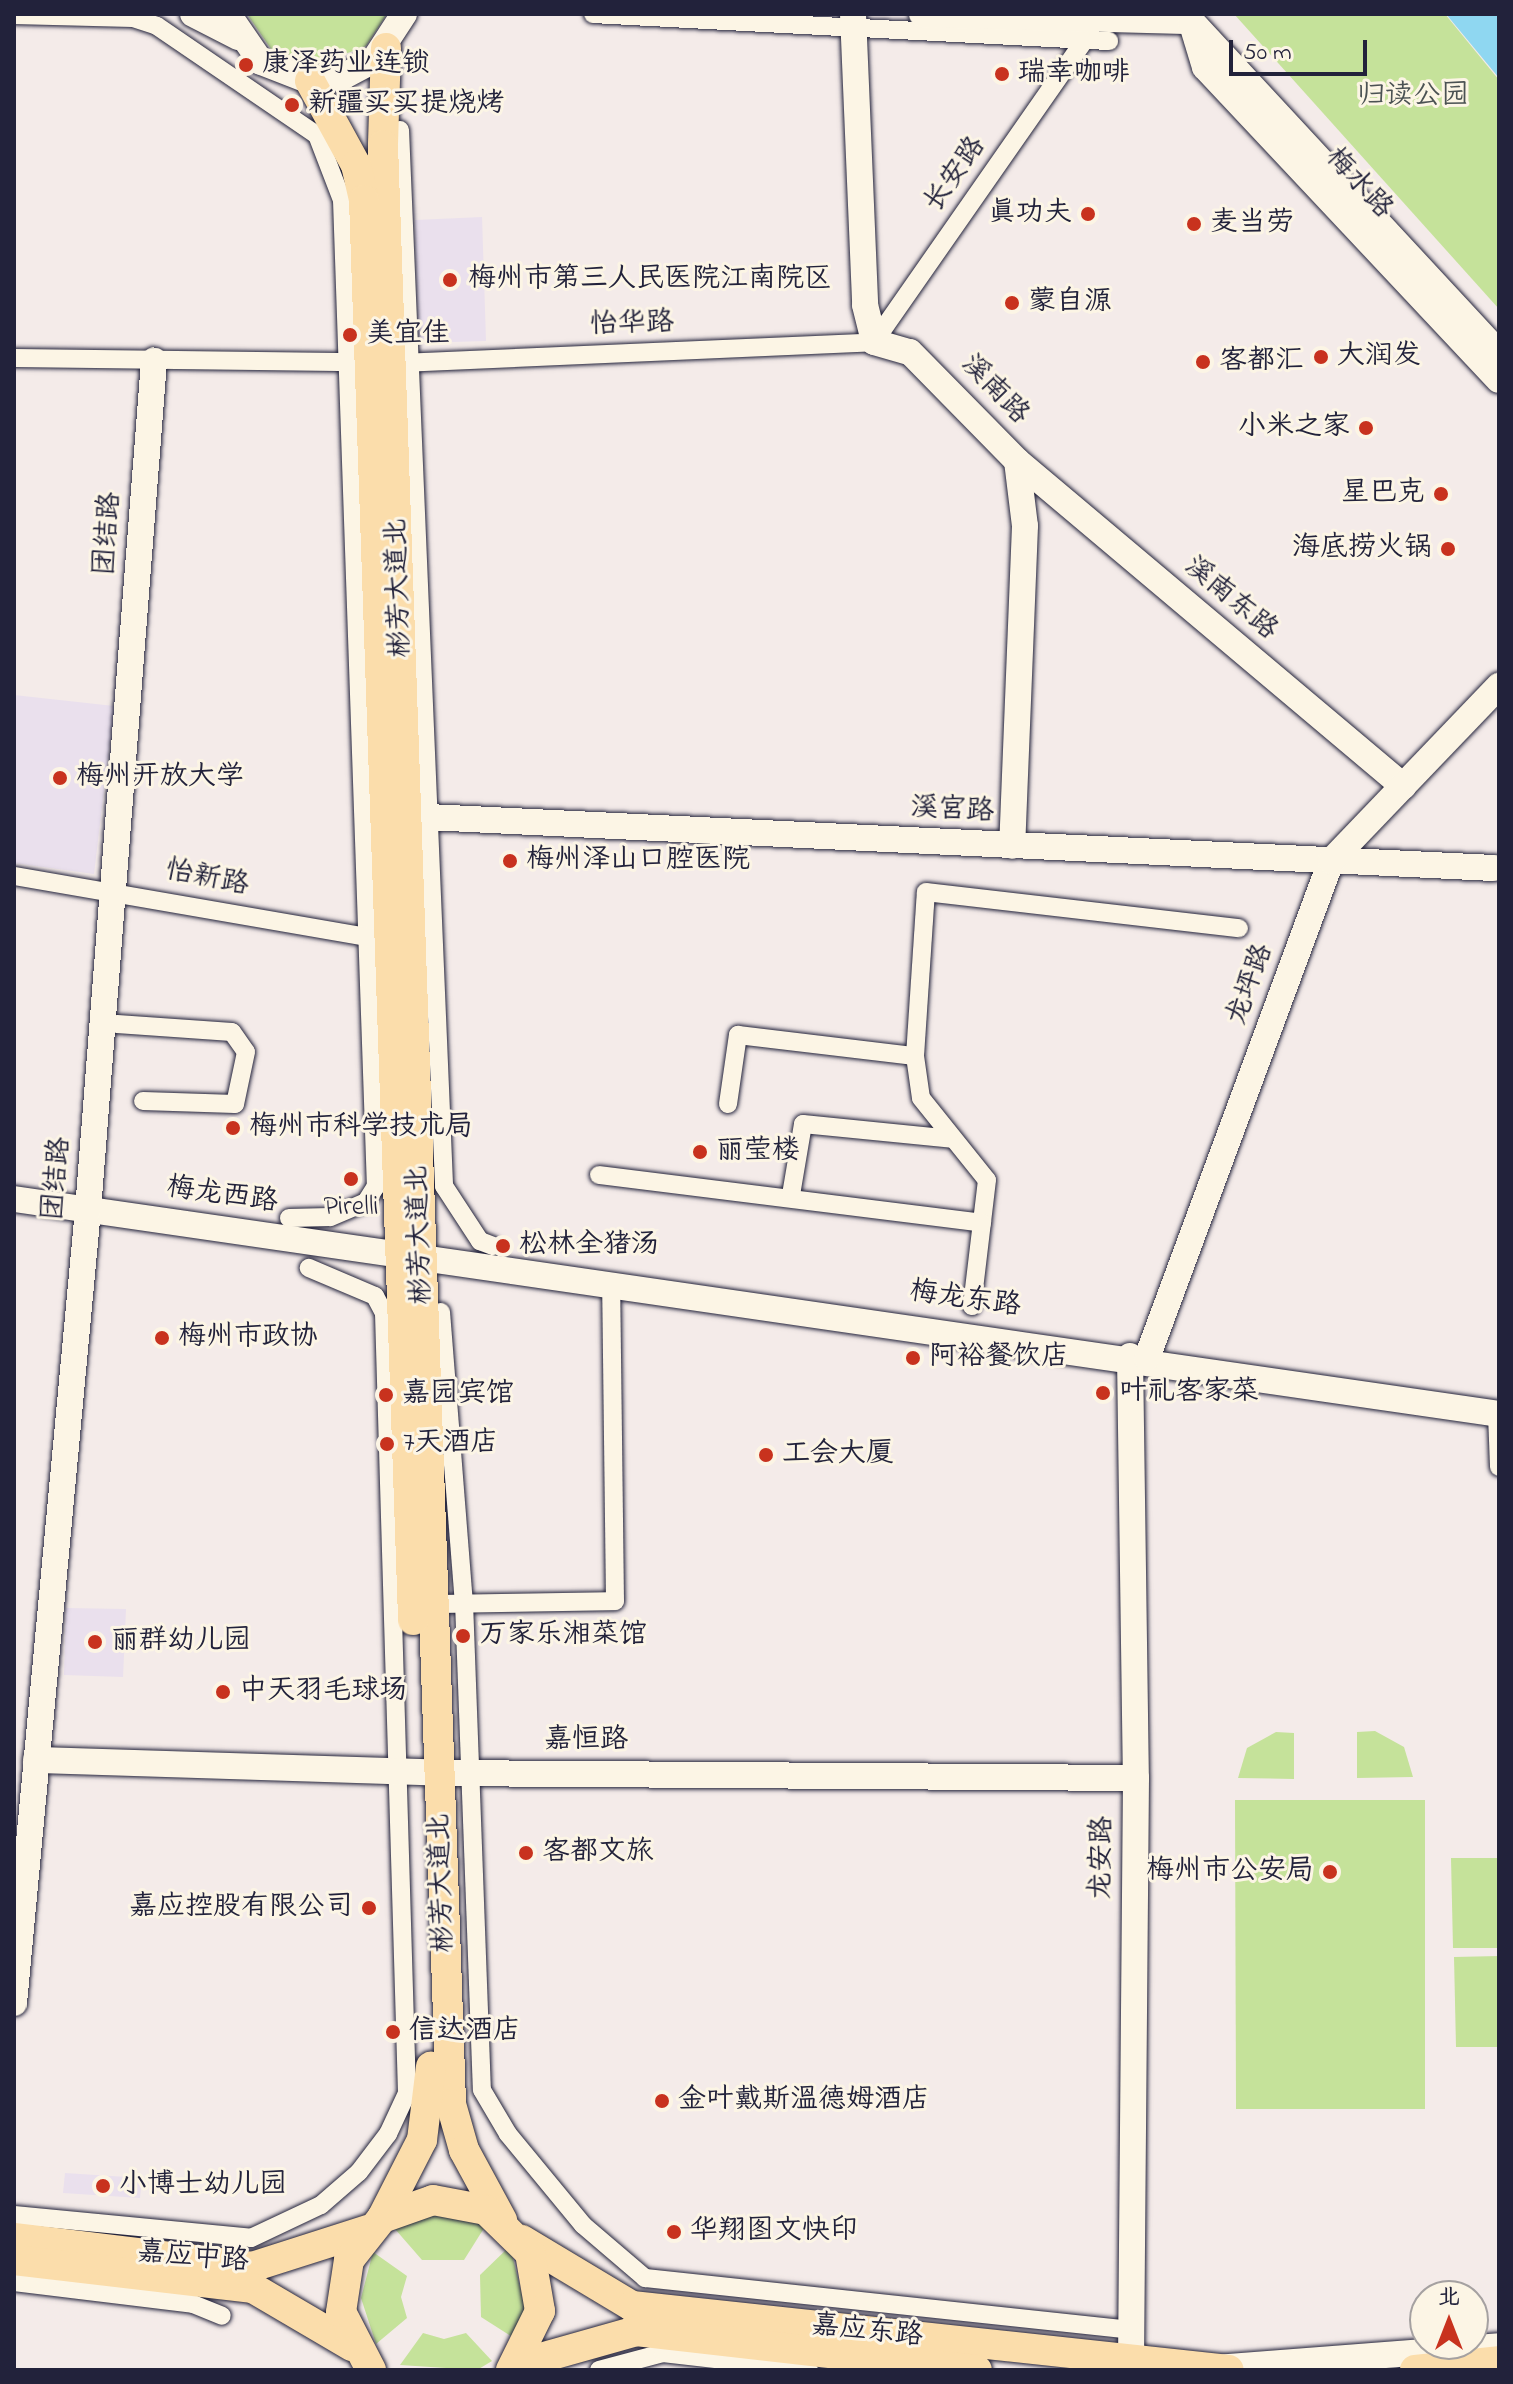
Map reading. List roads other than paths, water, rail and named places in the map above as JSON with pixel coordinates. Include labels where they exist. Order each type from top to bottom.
[{"type":"main road","name":"彬芳大道北","points":[[396,31],[380,362],[379,940],[410,1255],[434,1604],[417,1772],[451,2104],[464,2150],[537,2271],[540,2311],[513,2368]]},
{"type":"main road","name":"彬芳大道北","points":[[310,81],[361,188],[380,362],[418,816],[410,1255],[417,1772],[432,2100],[422,2140],[342,2286],[352,2346]]},
{"type":"main road","name":"嘉应中路","points":[[14,2238],[252,2267],[375,2224],[415,2203],[451,2200],[512,2230]]},
{"type":"main road","name":"嘉应东路","points":[[512,2230],[632,2306],[1223,2369]]},
{"type":"main road","name":"嘉应中路","points":[[14,2260],[253,2288],[352,2346]]},
{"type":"main road","name":"嘉应东路","points":[[513,2368],[636,2331],[886,2365],[977,2370]]},
{"type":"main road","points":[[352,2346],[371,2370]]},
{"type":"main road","points":[[1415,2370],[1499,2361]]},
{"type":"street","points":[[193,14],[233,25],[268,67],[310,81],[360,70],[396,31],[426,14]]},
{"type":"street","points":[[593,14],[854,24],[1109,41]]},
{"type":"street","points":[[922,14],[1188,17]]},
{"type":"street","points":[[14,15],[133,18],[157,26],[317,135],[342,200],[380,362]]},
{"type":"street","name":"梅水路","points":[[1188,17],[1499,353]]},
{"type":"street","name":"梅水路","points":[[1188,17],[1205,67],[1499,380]]},
{"type":"street","points":[[854,24],[865,305],[874,342]]},
{"type":"street","name":"长安路","points":[[874,342],[1084,41]]},
{"type":"street","points":[[380,362],[400,130]]},
{"type":"street","name":"怡华路","points":[[14,358],[380,362],[874,342]]},
{"type":"street","name":"溪南路","points":[[874,342],[910,352],[1017,461],[1025,526],[1012,846]]},
{"type":"street","name":"团结路","points":[[14,2003],[88,1210],[154,361]]},
{"type":"street","name":"溪南东路","points":[[1017,461],[1403,786]]},
{"type":"street","name":"龙坪路","points":[[1138,1357],[1331,861],[1499,686]]},
{"type":"street","points":[[418,816],[444,1186],[480,1241],[493,1246]]},
{"type":"street","name":"溪宫路","points":[[418,816],[1494,868]]},
{"type":"street","name":"怡新路","points":[[14,876],[115,890],[379,940]]},
{"type":"street","points":[[972,1306],[987,1180],[921,1098],[915,1056],[926,892],[1239,928]]},
{"type":"street","points":[[289,1218],[330,1217],[366,1202],[376,1186],[379,940]]},
{"type":"street","points":[[117,1024],[232,1032],[246,1052],[235,1104],[143,1101]]},
{"type":"street","points":[[728,1104],[738,1035],[915,1056]]},
{"type":"street","points":[[791,1195],[803,1124],[952,1139]]},
{"type":"street","points":[[599,1175],[791,1195],[982,1223]]},
{"type":"street","name":"梅龙西路","points":[[14,1199],[410,1255]]},
{"type":"street","name":"梅龙东路","points":[[410,1255],[1138,1357],[1498,1414]]},
{"type":"street","points":[[14,2215],[251,2238],[321,2205],[359,2172],[388,2134],[407,2093],[417,1772],[384,1313],[375,1296],[309,1268]]},
{"type":"street","points":[[434,1604],[615,1601],[611,1283]]},
{"type":"street","points":[[441,1312],[464,1602],[482,2090],[508,2134],[583,2225],[645,2278],[1131,2330]]},
{"type":"street","name":"龙安路","points":[[1131,2361],[1138,1357]]},
{"type":"street","points":[[1498,1414],[1499,1467]]},
{"type":"street","name":"嘉恒路","points":[[36,1760],[417,1772],[1136,1778]]},
{"type":"street","points":[[14,2282],[193,2304],[222,2316]]},
{"type":"street","points":[[1223,2369],[1499,2346]]},
{"type":"street","points":[[599,2370],[663,2353],[809,2370]]},
{"type":"water","points":[[1446,14],[1499,14],[1499,78]]},
{"type":"place","name":"康泽药业连锁","points":[[246,65]]},
{"type":"place","name":"瑞幸咖啡","points":[[1002,74]]},
{"type":"place","name":"新疆买买提烧烤","points":[[292,105]]},
{"type":"place","name":"真功夫","points":[[1088,214]]},
{"type":"place","name":"麦当劳","points":[[1194,224]]},
{"type":"place","name":"梅州市第三人民医院江南院区","points":[[450,280]]},
{"type":"place","name":"蒙自源","points":[[1012,303]]},
{"type":"place","name":"美宜佳","points":[[350,335]]},
{"type":"place","name":"大润发","points":[[1321,357]]},
{"type":"place","name":"客都汇","points":[[1203,362]]},
{"type":"place","name":"小米之家","points":[[1366,428]]},
{"type":"place","name":"星巴克","points":[[1441,494]]},
{"type":"place","name":"海底捞火锅","points":[[1448,549]]},
{"type":"place","name":"梅州开放大学","points":[[60,778]]},
{"type":"place","name":"梅州泽山口腔医院","points":[[510,861]]},
{"type":"place","name":"梅州市科学技术局","points":[[233,1128]]},
{"type":"place","name":"丽莹楼","points":[[700,1152]]},
{"type":"place","name":"Pirelli","points":[[351,1179]]},
{"type":"place","name":"松林全猪汤","points":[[503,1246]]},
{"type":"place","name":"梅州市政协","points":[[162,1338]]},
{"type":"place","name":"阿裕餐饮店","points":[[913,1358]]},
{"type":"place","name":"叶礼客家菜","points":[[1103,1393]]},
{"type":"place","name":"嘉园宾馆","points":[[386,1395]]},
{"type":"place","name":"7天酒店","points":[[387,1444]]},
{"type":"place","name":"工会大厦","points":[[766,1455]]},
{"type":"place","name":"万家乐湘菜馆","points":[[463,1636]]},
{"type":"place","name":"丽群幼儿园","points":[[95,1642]]},
{"type":"place","name":"中天羽毛球场","points":[[223,1692]]},
{"type":"place","name":"客都文旅","points":[[526,1853]]},
{"type":"place","name":"梅州市公安局","points":[[1330,1872]]},
{"type":"place","name":"嘉应控股有限公司","points":[[369,1908]]},
{"type":"place","name":"信达酒店","points":[[393,2032]]},
{"type":"place","name":"金叶戴斯温德姆酒店","points":[[662,2101]]},
{"type":"place","name":"小博士幼儿园","points":[[103,2186]]},
{"type":"place","name":"华翔图文快印","points":[[674,2232]]},
{"type":"park label","name":"归读公园","points":[[1413,97]]}]
